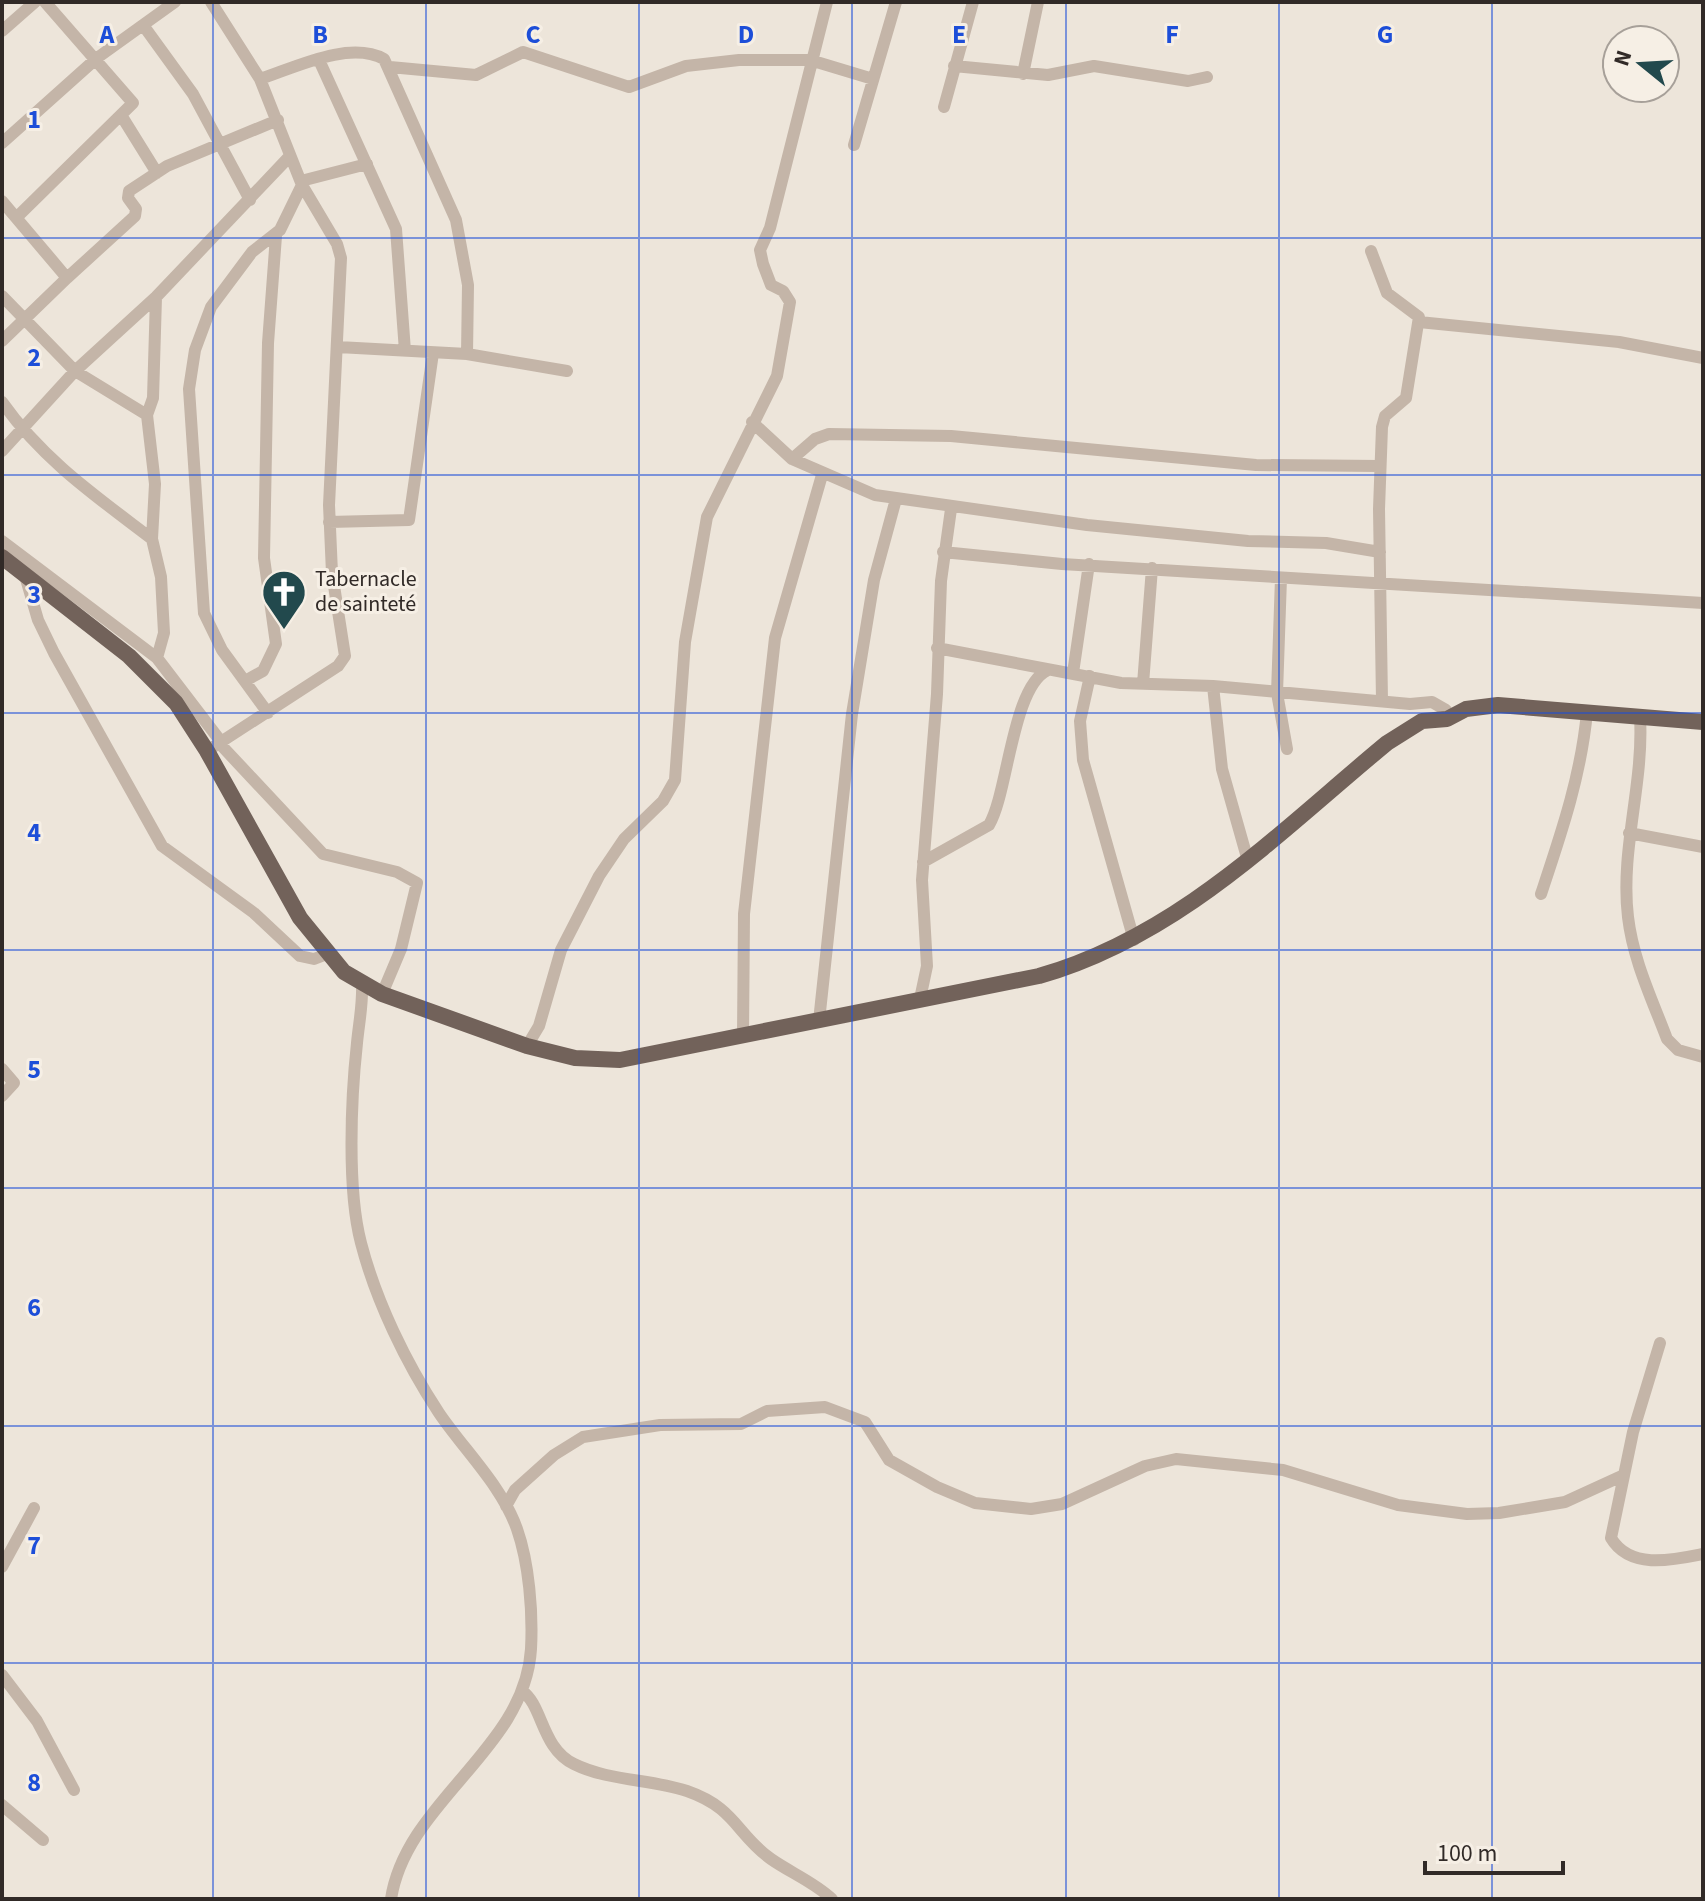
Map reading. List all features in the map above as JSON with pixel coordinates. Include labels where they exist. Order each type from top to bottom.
[{"type":"main road","points":[[2,557],[54,586],[156,681],[217,746],[300,918],[327,954],[362,983],[382,994],[527,1046],[575,1058],[620,1060],[1039,976],[1092,959],[1134,940],[1185,909],[1248,861],[1387,743],[1422,721],[1447,719],[1466,709],[1498,705],[1703,722]]},
{"type":"street","points":[[2,31],[35,2]]},
{"type":"street","points":[[17,217],[131,106],[132,98],[45,2]]},
{"type":"street","points":[[2,143],[97,58],[175,2]]},
{"type":"street","points":[[211,2],[260,79],[278,120],[289,157],[337,244],[341,258],[329,522],[337,617],[345,656],[338,666],[217,746]]},
{"type":"street","points":[[527,1046],[539,1026],[556,961],[599,876],[624,839],[663,801],[675,780],[685,642],[707,517],[777,376],[787,333],[790,302],[767,280],[760,250],[770,228],[827,2]]},
{"type":"street","points":[[854,145],[896,2]]},
{"type":"street","points":[[944,107],[973,2]]},
{"type":"street","points":[[1023,74],[1038,2]]},
{"type":"street","points":[[143,25],[193,94],[223,144],[250,200]]},
{"type":"street","points":[[390,67],[476,75],[523,52],[636,87],[674,69],[699,63],[810,60],[873,79]]},
{"type":"street","points":[[260,79],[319,60],[373,53],[390,67],[456,220],[468,285],[467,354]]},
{"type":"street","points":[[319,60],[396,229],[405,351]]},
{"type":"street","points":[[954,66],[1056,75],[1094,66],[1188,81],[1207,77]]},
{"type":"street","points":[[121,115],[157,173]]},
{"type":"street","points":[[2,341],[135,216],[136,209],[127,194],[157,173],[278,120]]},
{"type":"street","points":[[2,451],[75,371],[156,297],[289,157]]},
{"type":"street","points":[[301,183],[367,164]]},
{"type":"street","points":[[268,713],[222,650],[204,613],[189,389],[195,350],[211,307],[252,252],[276,236],[289,218],[301,183]]},
{"type":"street","points":[[2,201],[67,278]]},
{"type":"street","points":[[245,681],[263,671],[276,644],[264,558],[268,343],[276,236]]},
{"type":"street","points":[[1371,251],[1387,293],[1416,312],[1419,322],[1406,398],[1383,421],[1380,466],[1382,701]]},
{"type":"street","points":[[2,296],[75,371],[147,415]]},
{"type":"street","points":[[156,297],[153,398],[147,415],[155,484],[152,539],[161,577],[164,633],[157,658]]},
{"type":"street","points":[[1419,322],[1619,342],[1703,358]]},
{"type":"street","points":[[338,347],[467,354],[567,371]]},
{"type":"street","points":[[329,522],[409,520],[433,353]]},
{"type":"street","points":[[2,402],[21,429],[78,484],[152,539]]},
{"type":"street","points":[[752,422],[792,459],[822,475],[896,499],[951,509],[1220,538],[1326,543],[1380,552]]},
{"type":"street","points":[[792,459],[815,439],[829,434],[951,436],[1256,465],[1380,466]]},
{"type":"street","points":[[743,1036],[744,914],[775,638],[822,475]]},
{"type":"street","points":[[819,1021],[852,714],[874,580],[896,499]]},
{"type":"street","points":[[920,999],[927,966],[923,862],[943,552],[951,509]]},
{"type":"street","points":[[2,541],[54,586],[157,658],[217,746],[323,854],[397,872],[417,883],[401,949],[382,994]]},
{"type":"street","points":[[943,552],[1281,578],[1703,603]]},
{"type":"street","points":[[1073,673],[1089,564]]},
{"type":"street","points":[[1143,684],[1152,568]]},
{"type":"street","points":[[24,572],[30,598],[49,642],[162,846],[254,913],[300,956],[314,959],[327,954]]},
{"type":"street","points":[[1281,578],[1277,693],[1287,749]]},
{"type":"street","points":[[937,648],[1048,670],[1143,684],[1213,686],[1439,704],[1446,710],[1447,719]]},
{"type":"street","points":[[923,862],[989,825],[1018,721],[1037,681],[1048,670]]},
{"type":"street","points":[[1090,676],[1080,721],[1083,760],[1134,940]]},
{"type":"street","points":[[1213,686],[1222,769],[1248,861]]},
{"type":"street","points":[[1541,894],[1570,809],[1583,750],[1587,712]]},
{"type":"street","points":[[1640,717],[1642,751],[1629,833],[1628,916],[1636,957],[1667,1039],[1678,1050],[1703,1057]]},
{"type":"street","points":[[1629,833],[1703,847]]},
{"type":"street","points":[[362,983],[354,1120],[356,1220],[361,1244],[415,1372],[438,1411],[496,1490],[517,1530],[531,1648],[522,1691],[486,1749],[428,1822],[402,1865],[391,1899]]},
{"type":"street","points":[[2,1069],[14,1083],[2,1096]]},
{"type":"street","points":[[1660,1343],[1612,1525],[1615,1544],[1653,1562],[1703,1554]]},
{"type":"street","points":[[506,1506],[515,1490],[562,1449],[583,1437],[660,1425],[741,1424],[767,1411],[825,1407],[865,1422],[889,1460],[937,1487],[975,1503],[1031,1509],[1062,1504],[1124,1474],[1165,1460],[1283,1470],[1398,1505],[1467,1514],[1499,1513],[1565,1502],[1624,1475]]},
{"type":"street","points":[[496,1490],[515,1490]]},
{"type":"street","points":[[2,1567],[34,1508]]},
{"type":"street","points":[[2,1675],[37,1721],[74,1790]]},
{"type":"street","points":[[522,1691],[528,1695],[550,1741],[573,1764],[665,1785],[707,1799],[734,1818],[765,1854],[832,1899]]},
{"type":"street","points":[[2,1805],[43,1840]]},
{"type":"place","name":"Tabernacle de sainteté","points":[[284,631]]}]
